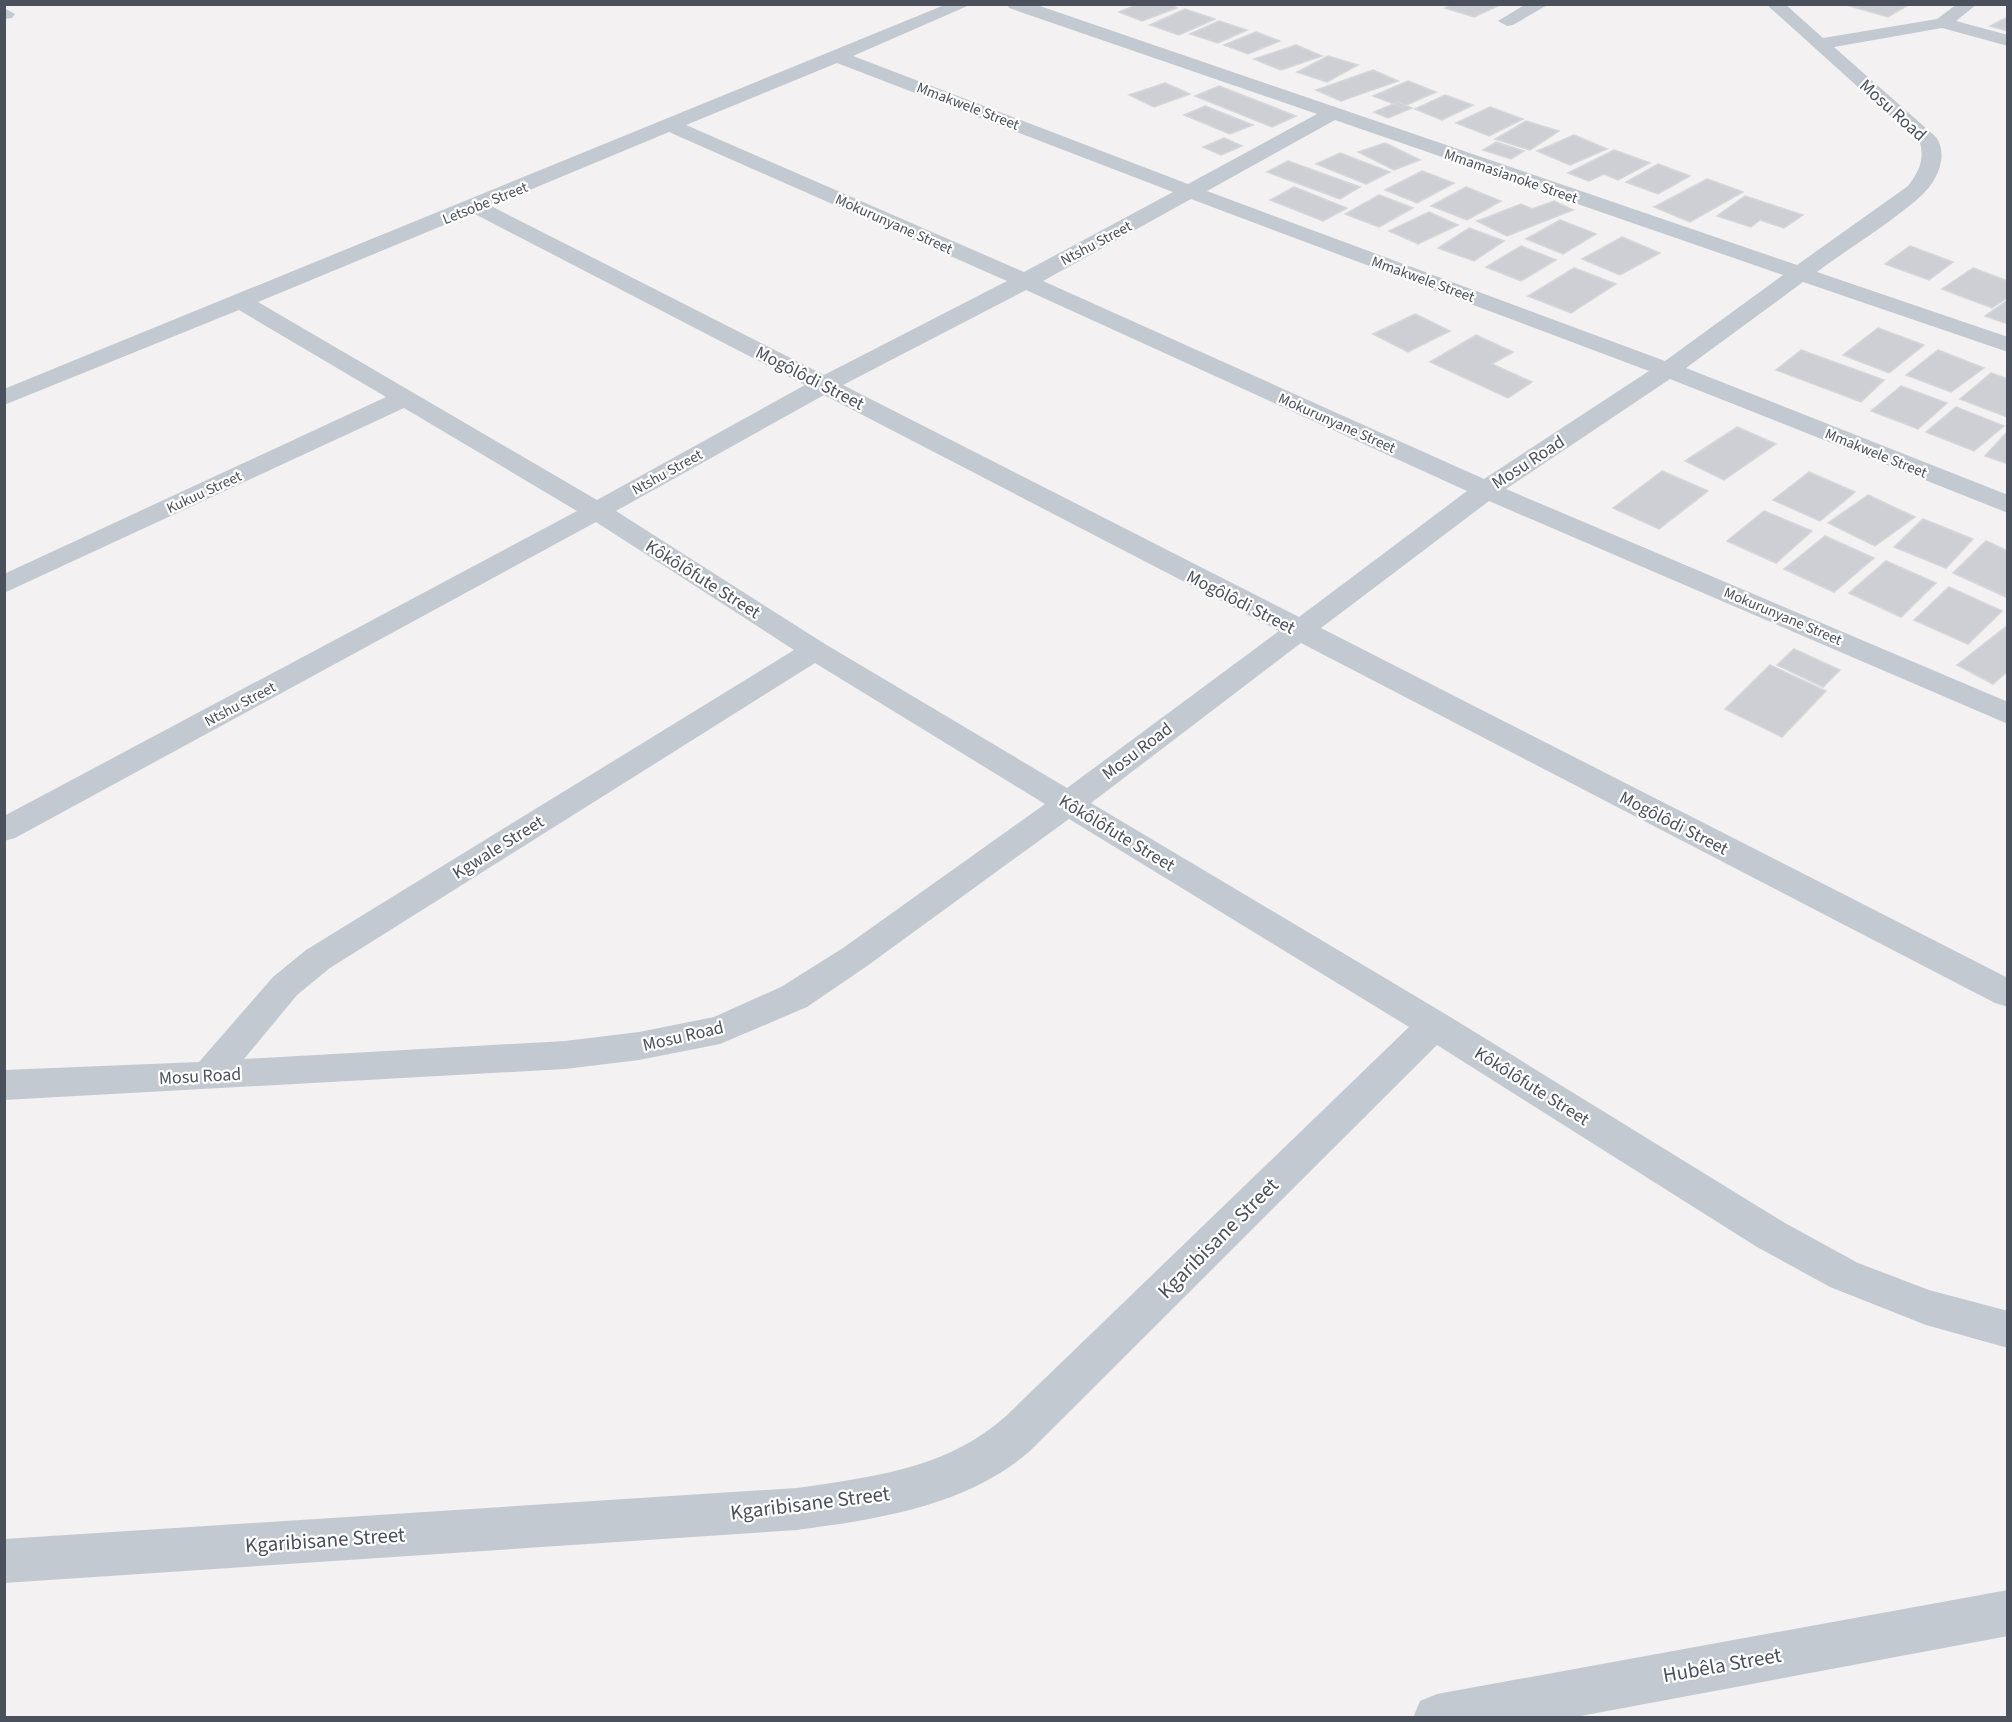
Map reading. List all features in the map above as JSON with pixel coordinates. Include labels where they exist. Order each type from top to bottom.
[{"type":"street","name":"Letsobe Street","points":[[4,398],[964,4]]},
{"type":"street","name":"Mmamasianoke Street","points":[[1015,4],[1330,115],[2007,345]]},
{"type":"street","points":[[1506,21],[1541,4]]},
{"type":"street","name":"Mosu Road","points":[[4,1085],[209,1076],[565,1055],[639,1046],[720,1030],[794,997],[838,969],[1068,804],[1296,630],[1486,490],[1668,370],[1915,190],[1930,168],[1933,151],[1929,141],[1774,4]]},
{"type":"street","points":[[1942,24],[1969,4]]},
{"type":"street","points":[[1820,44],[1942,24],[2007,41]]},
{"type":"street","name":"Mmakwele Street","points":[[836,56],[1191,192],[1668,370],[2007,505]]},
{"type":"street","name":"Ntshu Street","points":[[4,830],[597,511],[824,385],[1025,281],[1330,115]]},
{"type":"street","name":"Mokurunyane Street","points":[[670,125],[1025,281],[1486,490],[2007,714]]},
{"type":"street","name":"Mogôlôdi Street","points":[[476,206],[2007,994]]},
{"type":"street","name":"Kôkôlôfute Street","points":[[242,302],[597,511],[815,650],[1434,1025],[1751,1223],[1844,1275],[1926,1306],[2007,1330]]},
{"type":"street","name":"Kukuu Street","points":[[4,585],[404,398]]},
{"type":"street","name":"Kgwale Street","points":[[209,1076],[285,986],[318,959],[815,650]]},
{"type":"street","name":"Kgaribisane Street","points":[[4,1561],[797,1509],[875,1498],[942,1481],[1002,1447],[1053,1400],[1434,1025]]},
{"type":"street","name":"Hubêla Street","points":[[1437,1718],[2007,1613]]},
{"type":"building","points":[[1139,4],[1169,4],[1177,8],[1142,21],[1119,12]]},
{"type":"building","points":[[1452,4],[1502,4],[1474,17],[1445,8]]},
{"type":"building","points":[[1843,4],[1910,4],[1888,17]]},
{"type":"building","points":[[1185,9],[1215,19],[1179,35],[1150,25]]},
{"type":"building","points":[[2008,17],[2008,31],[1990,26]]},
{"type":"building","points":[[1219,21],[1247,30],[1218,43],[1190,34]]},
{"type":"building","points":[[1256,32],[1280,41],[1248,54],[1224,45]]},
{"type":"building","points":[[1296,45],[1322,56],[1281,70],[1254,59]]},
{"type":"building","points":[[1328,56],[1358,65],[1327,82],[1297,72]]},
{"type":"building","points":[[1373,70],[1398,81],[1341,101],[1316,90]]},
{"type":"building","points":[[1408,81],[1436,92],[1402,107],[1373,96]]},
{"type":"building","points":[[1165,83],[1190,94],[1154,107],[1129,95]]},
{"type":"building","points":[[1219,86],[1296,116],[1272,127],[1195,96]]},
{"type":"building","points":[[1445,95],[1473,105],[1442,120],[1415,109]]},
{"type":"building","points":[[1398,102],[1412,108],[1388,118],[1374,112]]},
{"type":"building","points":[[1205,106],[1253,125],[1230,134],[1184,115]]},
{"type":"building","points":[[1490,107],[1523,119],[1489,136],[1456,123]]},
{"type":"building","points":[[1526,121],[1559,131],[1530,150],[1495,139]]},
{"type":"building","points":[[1574,135],[1607,149],[1570,165],[1537,151]]},
{"type":"building","points":[[1224,138],[1242,146],[1221,155],[1203,147]]},
{"type":"building","points":[[1496,142],[1524,151],[1511,159],[1483,150]]},
{"type":"building","points":[[1385,143],[1420,160],[1394,170],[1358,152]]},
{"type":"building","points":[[1614,150],[1650,163],[1618,180],[1604,174],[1589,181],[1568,173]]},
{"type":"building","points":[[1340,153],[1390,172],[1366,184],[1316,164]]},
{"type":"building","points":[[1288,161],[1360,187],[1340,199],[1267,172]]},
{"type":"building","points":[[1658,164],[1690,176],[1658,194],[1626,182]]},
{"type":"building","points":[[1422,171],[1454,183],[1417,203],[1385,190]]},
{"type":"building","points":[[1707,179],[1743,192],[1690,222],[1654,207]]},
{"type":"building","points":[[1294,187],[1347,208],[1323,221],[1270,200]]},
{"type":"building","points":[[1466,187],[1501,201],[1467,220],[1431,206]]},
{"type":"building","points":[[1379,195],[1413,208],[1379,227],[1345,214]]},
{"type":"building","points":[[1745,196],[1803,215],[1784,228],[1760,220],[1751,227],[1717,216]]},
{"type":"building","points":[[1554,201],[1573,210],[1507,236],[1477,221],[1521,204],[1532,209]]},
{"type":"building","points":[[1429,212],[1458,225],[1418,244],[1389,231]]},
{"type":"building","points":[[1560,220],[1596,234],[1563,254],[1526,239]]},
{"type":"building","points":[[1469,228],[1504,241],[1474,261],[1438,248]]},
{"type":"building","points":[[1622,237],[1660,253],[1620,275],[1582,259]]},
{"type":"building","points":[[1521,246],[1556,260],[1521,281],[1486,267]]},
{"type":"building","points":[[1910,246],[1953,262],[1929,280],[1885,264]]},
{"type":"building","points":[[1574,268],[1616,284],[1571,313],[1528,296]]},
{"type":"building","points":[[1973,268],[2008,281],[2008,297],[1992,308],[1942,289]]},
{"type":"building","points":[[2008,300],[2008,324],[1985,316]]},
{"type":"building","points":[[1415,314],[1450,331],[1408,352],[1373,334]]},
{"type":"building","points":[[1878,328],[1924,345],[1889,373],[1843,355]]},
{"type":"building","points":[[1476,335],[1513,352],[1492,364],[1532,382],[1508,398],[1430,362]]},
{"type":"building","points":[[1801,350],[1884,380],[1861,402],[1776,370]]},
{"type":"building","points":[[1938,350],[1984,368],[1951,392],[1906,375]]},
{"type":"building","points":[[1991,373],[2008,379],[2007,417],[1960,399]]},
{"type":"building","points":[[1901,386],[1947,403],[1918,429],[1871,411]]},
{"type":"building","points":[[1956,407],[2004,426],[1974,451],[1926,432]]},
{"type":"building","points":[[1737,427],[1776,444],[1724,480],[1685,461]]},
{"type":"building","points":[[2008,431],[2008,464],[1985,456]]},
{"type":"building","points":[[1662,471],[1708,491],[1659,529],[1613,508]]},
{"type":"building","points":[[1809,472],[1855,492],[1820,521],[1773,500]]},
{"type":"building","points":[[1868,495],[1915,517],[1875,546],[1828,523]]},
{"type":"building","points":[[1764,511],[1812,531],[1776,563],[1727,541]]},
{"type":"building","points":[[1923,519],[1973,539],[1946,568],[1894,547]]},
{"type":"building","points":[[1825,536],[1874,558],[1834,592],[1784,569]]},
{"type":"building","points":[[1986,541],[2008,551],[2006,597],[1953,573]]},
{"type":"building","points":[[1886,561],[1936,583],[1901,617],[1849,593]]},
{"type":"building","points":[[1949,587],[2002,611],[1968,644],[1914,620]]},
{"type":"building","points":[[2008,625],[2008,671],[1993,684],[1957,665]]},
{"type":"building","points":[[1794,649],[1840,670],[1823,687],[1777,665]]},
{"type":"building","points":[[1770,665],[1826,691],[1782,737],[1725,709]]}]
